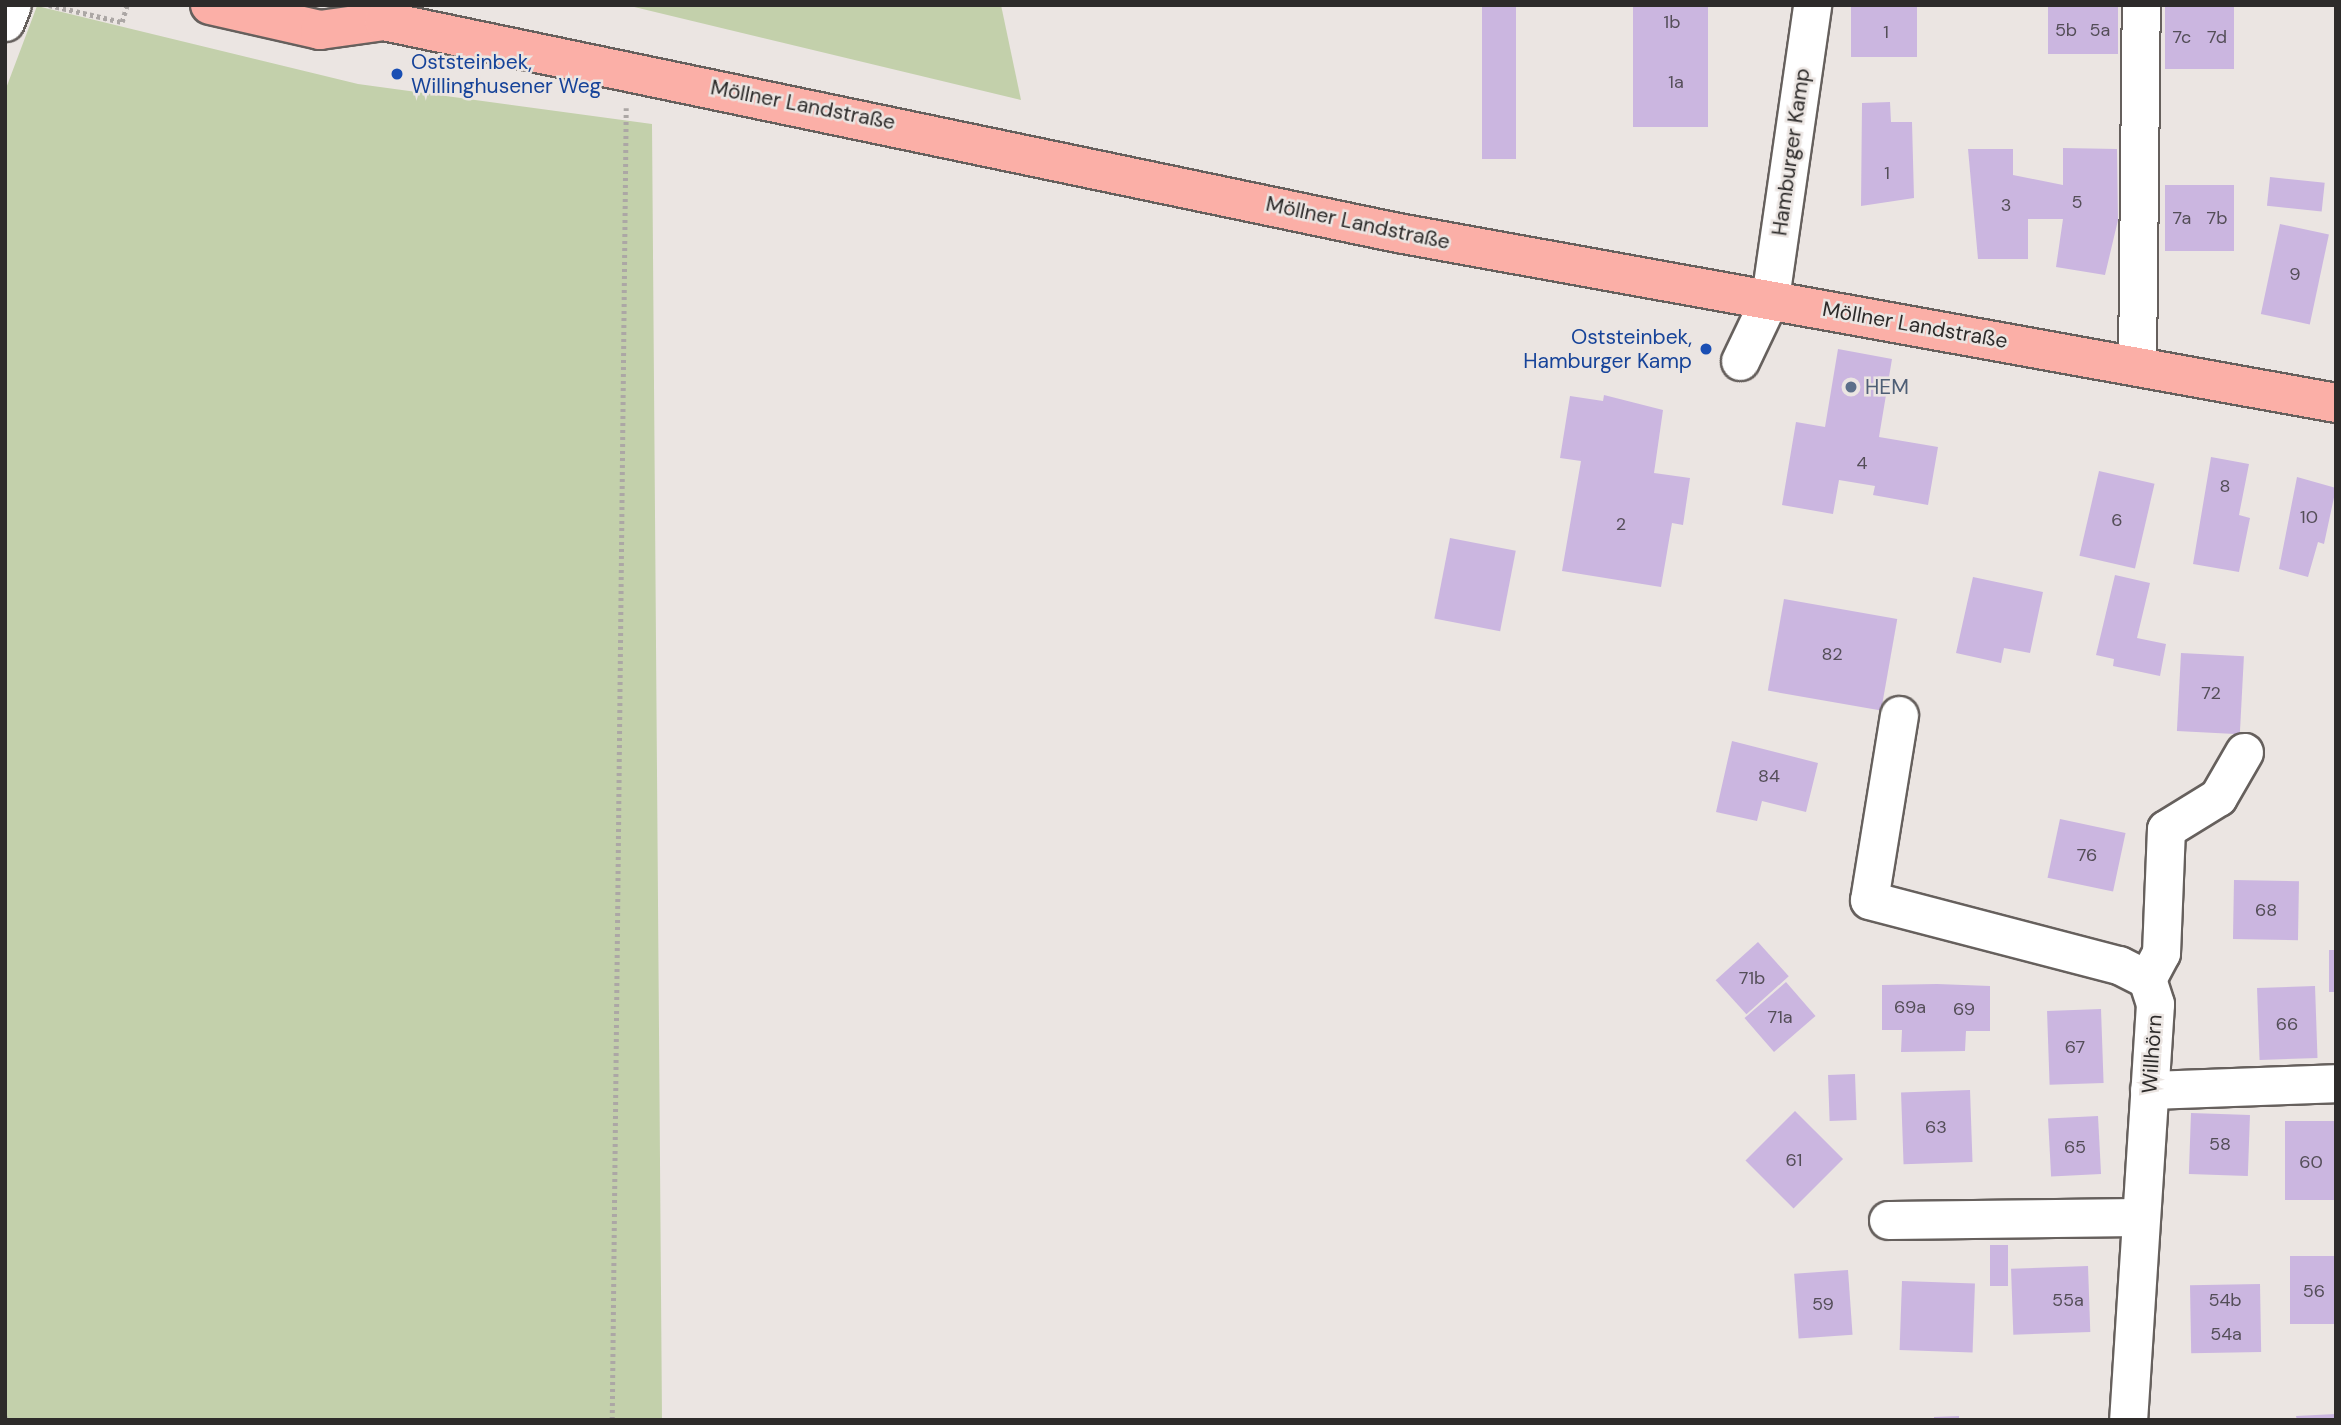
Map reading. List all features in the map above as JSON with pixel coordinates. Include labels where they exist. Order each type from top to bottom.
[{"type":"main road","name":"Möllner Landstraße","points":[[210,5],[320,30],[375,13],[1398,233],[1769,298],[2336,403]]},
{"type":"street","points":[[5,22],[12,5]]},
{"type":"street","name":"Hamburger Kamp","points":[[1740,361],[1769,298],[1812,5]]},
{"type":"street","points":[[2137,366],[2141,5]]},
{"type":"street","points":[[1899,716],[1869,900],[2119,965],[2147,979],[2161,953],[2166,829],[2218,797],[2244,752]]},
{"type":"street","name":"Willhörn","points":[[2128,1420],[2155,1004],[2147,979]]},
{"type":"street","points":[[2149,1090],[2336,1083]]},
{"type":"street","points":[[1888,1220],[2140,1217]]},
{"type":"path","points":[[49,5],[122,22],[127,5]]},
{"type":"path","points":[[612,1420],[628,69]]},
{"type":"green space","points":[[626,5],[1001,5],[1021,100]]},
{"type":"green space","points":[[37,6],[358,84],[652,124],[662,1420],[5,1420],[5,91]]},
{"type":"building","points":[[1482,5],[1516,5],[1516,159],[1482,159]]},
{"type":"building","points":[[1633,5],[1708,5],[1708,127],[1633,127]]},
{"type":"building","points":[[1851,5],[1917,5],[1917,57],[1851,57]]},
{"type":"building","points":[[2048,5],[2118,5],[2118,54],[2048,54]]},
{"type":"building","points":[[2165,5],[2234,5],[2234,69],[2165,69]]},
{"type":"building","points":[[1890,102],[1891,122],[1912,122],[1914,198],[1861,206],[1862,103]]},
{"type":"building","points":[[2063,148],[2117,149],[2118,220],[2105,275],[2056,267],[2063,219],[2028,219],[2028,259],[1978,259],[1968,149],[2013,149],[2013,175],[2063,185]]},
{"type":"building","points":[[2270,177],[2325,183],[2322,212],[2267,206]]},
{"type":"building","points":[[2165,185],[2234,185],[2234,251],[2165,251]]},
{"type":"building","points":[[2280,224],[2329,234],[2310,324],[2261,314]]},
{"type":"building","points":[[1838,349],[1892,359],[1879,437],[1938,447],[1928,505],[1873,495],[1875,486],[1839,480],[1833,514],[1782,505],[1796,422],[1825,427]]},
{"type":"building","points":[[1604,395],[1663,410],[1654,473],[1690,478],[1683,525],[1672,523],[1661,587],[1562,571],[1581,461],[1560,458],[1570,396],[1603,401]]},
{"type":"building","points":[[2211,457],[2249,464],[2239,515],[2250,518],[2239,572],[2193,564]]},
{"type":"building","points":[[2099,471],[2155,484],[2135,569],[2079,556]]},
{"type":"building","points":[[2297,477],[2336,488],[2324,544],[2318,542],[2308,577],[2279,569]]},
{"type":"building","points":[[1450,538],[1516,551],[1500,631],[1434,618]]},
{"type":"building","points":[[2115,575],[2150,583],[2137,638],[2166,644],[2160,676],[2113,666],[2114,659],[2096,655]]},
{"type":"building","points":[[1973,577],[2043,592],[2030,653],[2004,648],[2001,663],[1956,653]]},
{"type":"building","points":[[1784,599],[1897,619],[1881,711],[1768,691]]},
{"type":"building","points":[[2181,653],[2244,656],[2240,734],[2177,731]]},
{"type":"building","points":[[1732,741],[1818,763],[1806,812],[1762,801],[1757,821],[1716,812]]},
{"type":"building","points":[[2060,819],[2126,833],[2113,892],[2048,878]]},
{"type":"building","points":[[2234,880],[2299,881],[2298,940],[2233,939]]},
{"type":"building","points":[[1758,942],[1789,976],[1746,1014],[1716,980]]},
{"type":"building","points":[[2329,950],[2336,950],[2336,992],[2329,992]]},
{"type":"building","points":[[1786,982],[1816,1016],[1774,1052],[1744,1018]]},
{"type":"building","points":[[1882,985],[1990,986],[1990,1031],[1966,1031],[1965,1051],[1901,1052],[1902,1030],[1882,1030]]},
{"type":"building","points":[[2315,986],[2318,1058],[2260,1060],[2257,988]]},
{"type":"building","points":[[2101,1009],[2104,1083],[2050,1085],[2047,1011]]},
{"type":"building","points":[[1855,1074],[1857,1120],[1830,1121],[1828,1075]]},
{"type":"building","points":[[1970,1090],[1973,1162],[1904,1164],[1901,1092]]},
{"type":"building","points":[[1795,1111],[1843,1159],[1794,1209],[1746,1160]]},
{"type":"building","points":[[2191,1113],[2250,1115],[2248,1176],[2189,1174]]},
{"type":"building","points":[[2098,1116],[2101,1174],[2051,1177],[2048,1119]]},
{"type":"building","points":[[2285,1121],[2336,1121],[2336,1200],[2285,1200]]},
{"type":"building","points":[[1990,1245],[2008,1245],[2008,1286],[1990,1286]]},
{"type":"building","points":[[2290,1256],[2336,1256],[2336,1324],[2290,1324]]},
{"type":"building","points":[[2088,1266],[2090,1332],[2013,1335],[2011,1269]]},
{"type":"building","points":[[1848,1270],[1853,1335],[1799,1339],[1794,1274]]},
{"type":"building","points":[[1902,1281],[1975,1284],[1973,1353],[1900,1350]]},
{"type":"building","points":[[2260,1284],[2261,1352],[2191,1353],[2190,1285]]},
{"type":"building","points":[[2336,1414],[2336,1420],[2297,1420],[2296,1416]]},
{"type":"building","points":[[1959,1416],[1959,1420],[1934,1420],[1934,1417]]},
{"type":"place","name":"Oststeinbek, Willinghusener Weg","points":[[397,74]]},
{"type":"place","name":"Oststeinbek, Hamburger Kamp","points":[[1706,349]]},
{"type":"place","name":"HEM","points":[[1851,387]]}]
